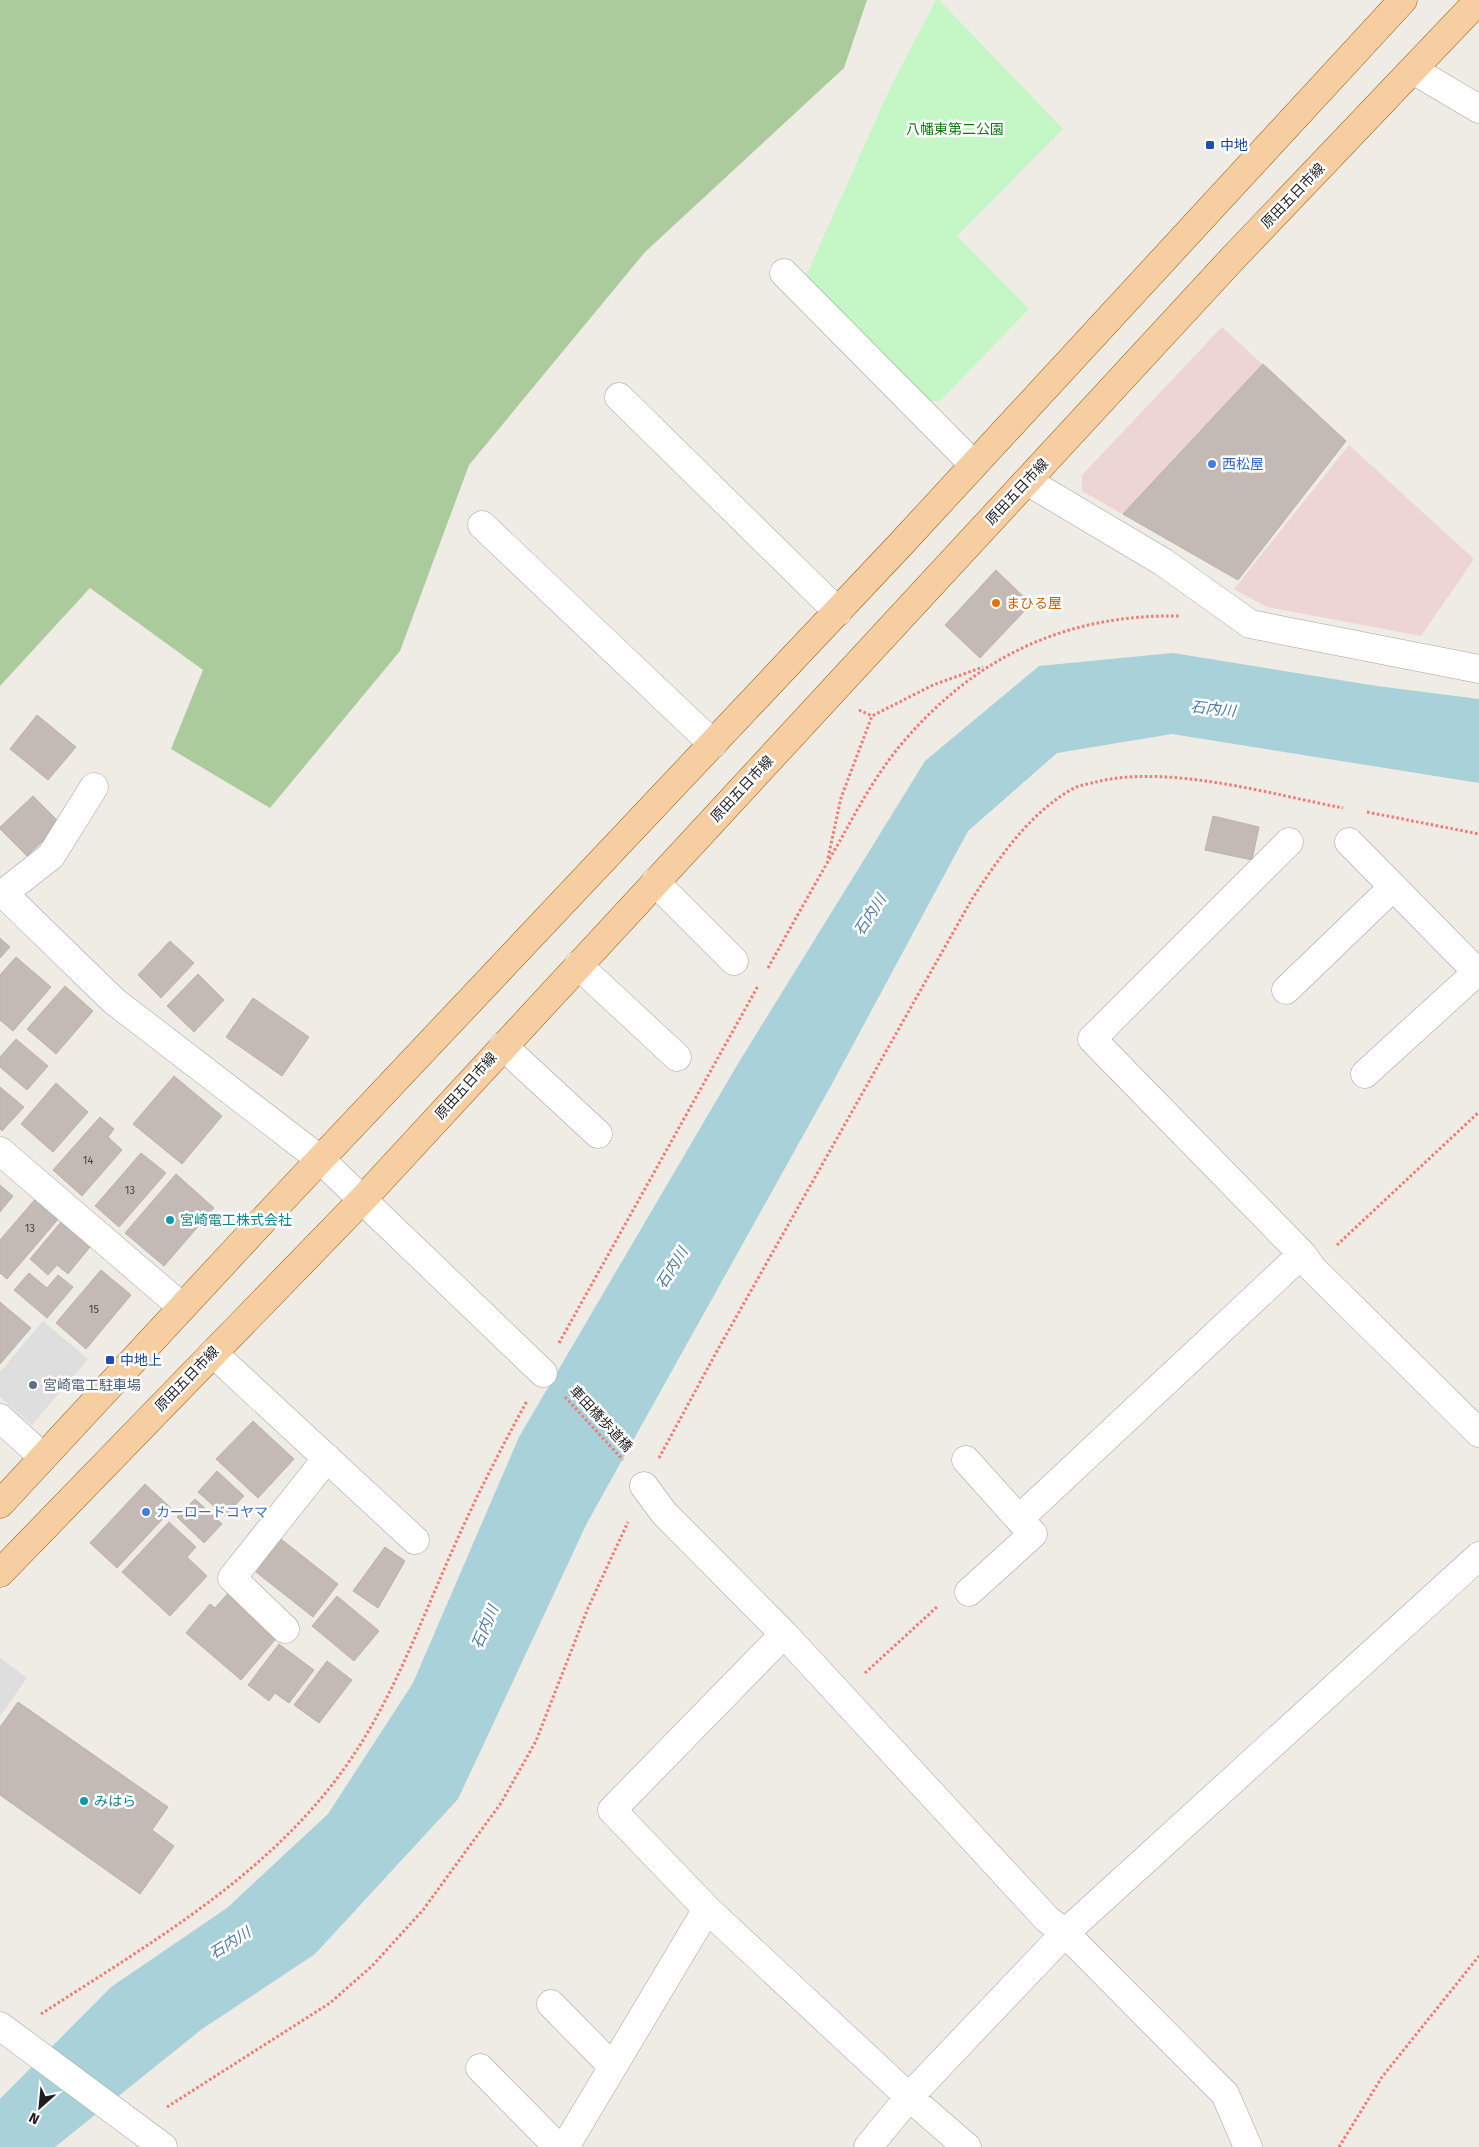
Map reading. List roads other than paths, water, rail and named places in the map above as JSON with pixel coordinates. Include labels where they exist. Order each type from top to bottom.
[{"type":"main road","points":[[0,1504],[321,1160],[838,612],[1403,0]]},
{"type":"main road","name":"原田五日市線","points":[[0,1574],[362,1200],[1234,257],[1479,0]]},
{"type":"street","points":[[1413,70],[1479,109]]},
{"type":"street","points":[[784,273],[973,464]]},
{"type":"street","points":[[619,398],[838,612]]},
{"type":"street","points":[[1028,481],[1162,562],[1250,624],[1479,669]]},
{"type":"street","points":[[482,524],[713,744]]},
{"type":"street","points":[[94,787],[51,856],[2,895],[114,1001],[321,1160],[543,1373]]},
{"type":"street","points":[[1289,842],[1092,1039],[1307,1261],[1479,1433]]},
{"type":"street","points":[[1349,842],[1478,973],[1365,1074]]},
{"type":"street","points":[[655,882],[734,960]]},
{"type":"street","points":[[1286,990],[1393,887]]},
{"type":"street","points":[[578,965],[677,1057]]},
{"type":"street","points":[[503,1046],[598,1134]]},
{"type":"street","points":[[0,1152],[182,1308]]},
{"type":"street","points":[[1019,1519],[1307,1261]]},
{"type":"street","points":[[213,1352],[415,1540]]},
{"type":"street","points":[[0,1418],[43,1457]]},
{"type":"street","points":[[285,1629],[232,1578],[327,1458]]},
{"type":"street","points":[[966,1460],[1032,1534],[969,1592]]},
{"type":"street","points":[[637,1476],[664,1514],[841,1694],[1047,1919],[1065,1932],[1225,2094],[1248,2147]]},
{"type":"street","points":[[868,2147],[909,2097],[1065,1932],[1479,1556]]},
{"type":"street","points":[[784,1634],[612,1810],[707,1909],[909,2097],[967,2147]]},
{"type":"street","points":[[564,2147],[707,1909]]},
{"type":"street","points":[[551,2004],[612,2066]]},
{"type":"street","points":[[5,2030],[163,2147]]},
{"type":"street","points":[[480,2068],[558,2147]]},
{"type":"water","name":"石内川","points":[[1173,653],[1377,686],[1479,699],[1479,783],[1172,734],[1057,753],[968,831],[833,1082],[587,1523],[458,1799],[315,1954],[202,2029],[55,2147],[0,2147],[0,2099],[111,1987],[227,1908],[328,1814],[413,1683],[519,1437],[739,1062],[925,761],[1039,666]]},
{"type":"place","name":"中地","points":[[1210,145]]},
{"type":"place","name":"西松屋","points":[[1212,464]]},
{"type":"place","name":"まひる屋","points":[[996,603]]},
{"type":"place","name":"宮崎電工株式会社","points":[[170,1220]]},
{"type":"place","name":"中地上","points":[[110,1360]]},
{"type":"place","name":"宮崎電工駐車場","points":[[33,1385]]},
{"type":"place","name":"カーロードコヤマ","points":[[146,1512]]},
{"type":"place","name":"みはら","points":[[84,1801]]},
{"type":"park label","name":"八幡東第二公園","points":[[955,129]]}]
